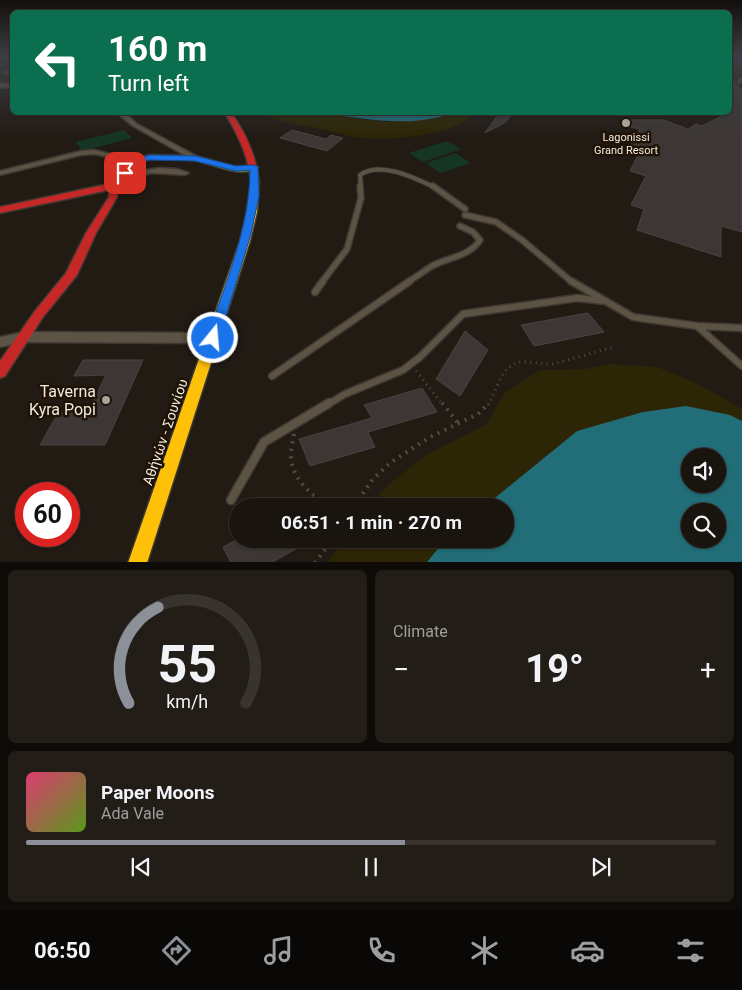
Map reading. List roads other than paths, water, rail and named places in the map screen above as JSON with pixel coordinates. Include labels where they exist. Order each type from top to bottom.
[{"type":"main road","name":"Αθήνών - Σουνίου","points":[[137,562],[213,338],[246,234],[254,196],[254,167],[246,141],[229,115]]},
{"type":"main road","points":[[0,372],[54,295],[71,275],[91,233],[113,197],[117,182],[135,161],[150,157],[196,158],[236,169],[254,167]]},
{"type":"main road","points":[[0,210],[117,182]]},
{"type":"street","points":[[123,115],[144,130],[196,158]]},
{"type":"street","points":[[0,173],[81,153],[94,152],[135,161]]},
{"type":"street","points":[[117,182],[149,170],[162,169],[185,173]]},
{"type":"street","points":[[0,342],[24,337],[213,338]]},
{"type":"lane","points":[[315,292],[347,249],[361,198],[360,175],[364,172],[380,170],[405,173],[437,188],[465,212],[496,222],[522,240],[577,286],[633,317],[697,326],[742,328]]},
{"type":"lane","points":[[272,376],[432,266],[466,253],[476,246],[480,240],[472,232],[460,226]]},
{"type":"lane","points":[[233,498],[264,442],[289,425],[345,394],[404,370],[463,314],[578,298],[605,301]]},
{"type":"lane","points":[[697,326],[742,366]]},
{"type":"water","points":[[336,115],[446,115],[436,118],[403,121]]},
{"type":"water","points":[[686,406],[730,415],[742,421],[742,562],[427,562],[439,548],[514,548],[514,498],[495,498],[577,431],[643,412]]},
{"type":"place","name":"Lagonissi Grand Resort","points":[[626,123]]},
{"type":"place","name":"Taverna Kyra Popi","points":[[106,400]]}]
